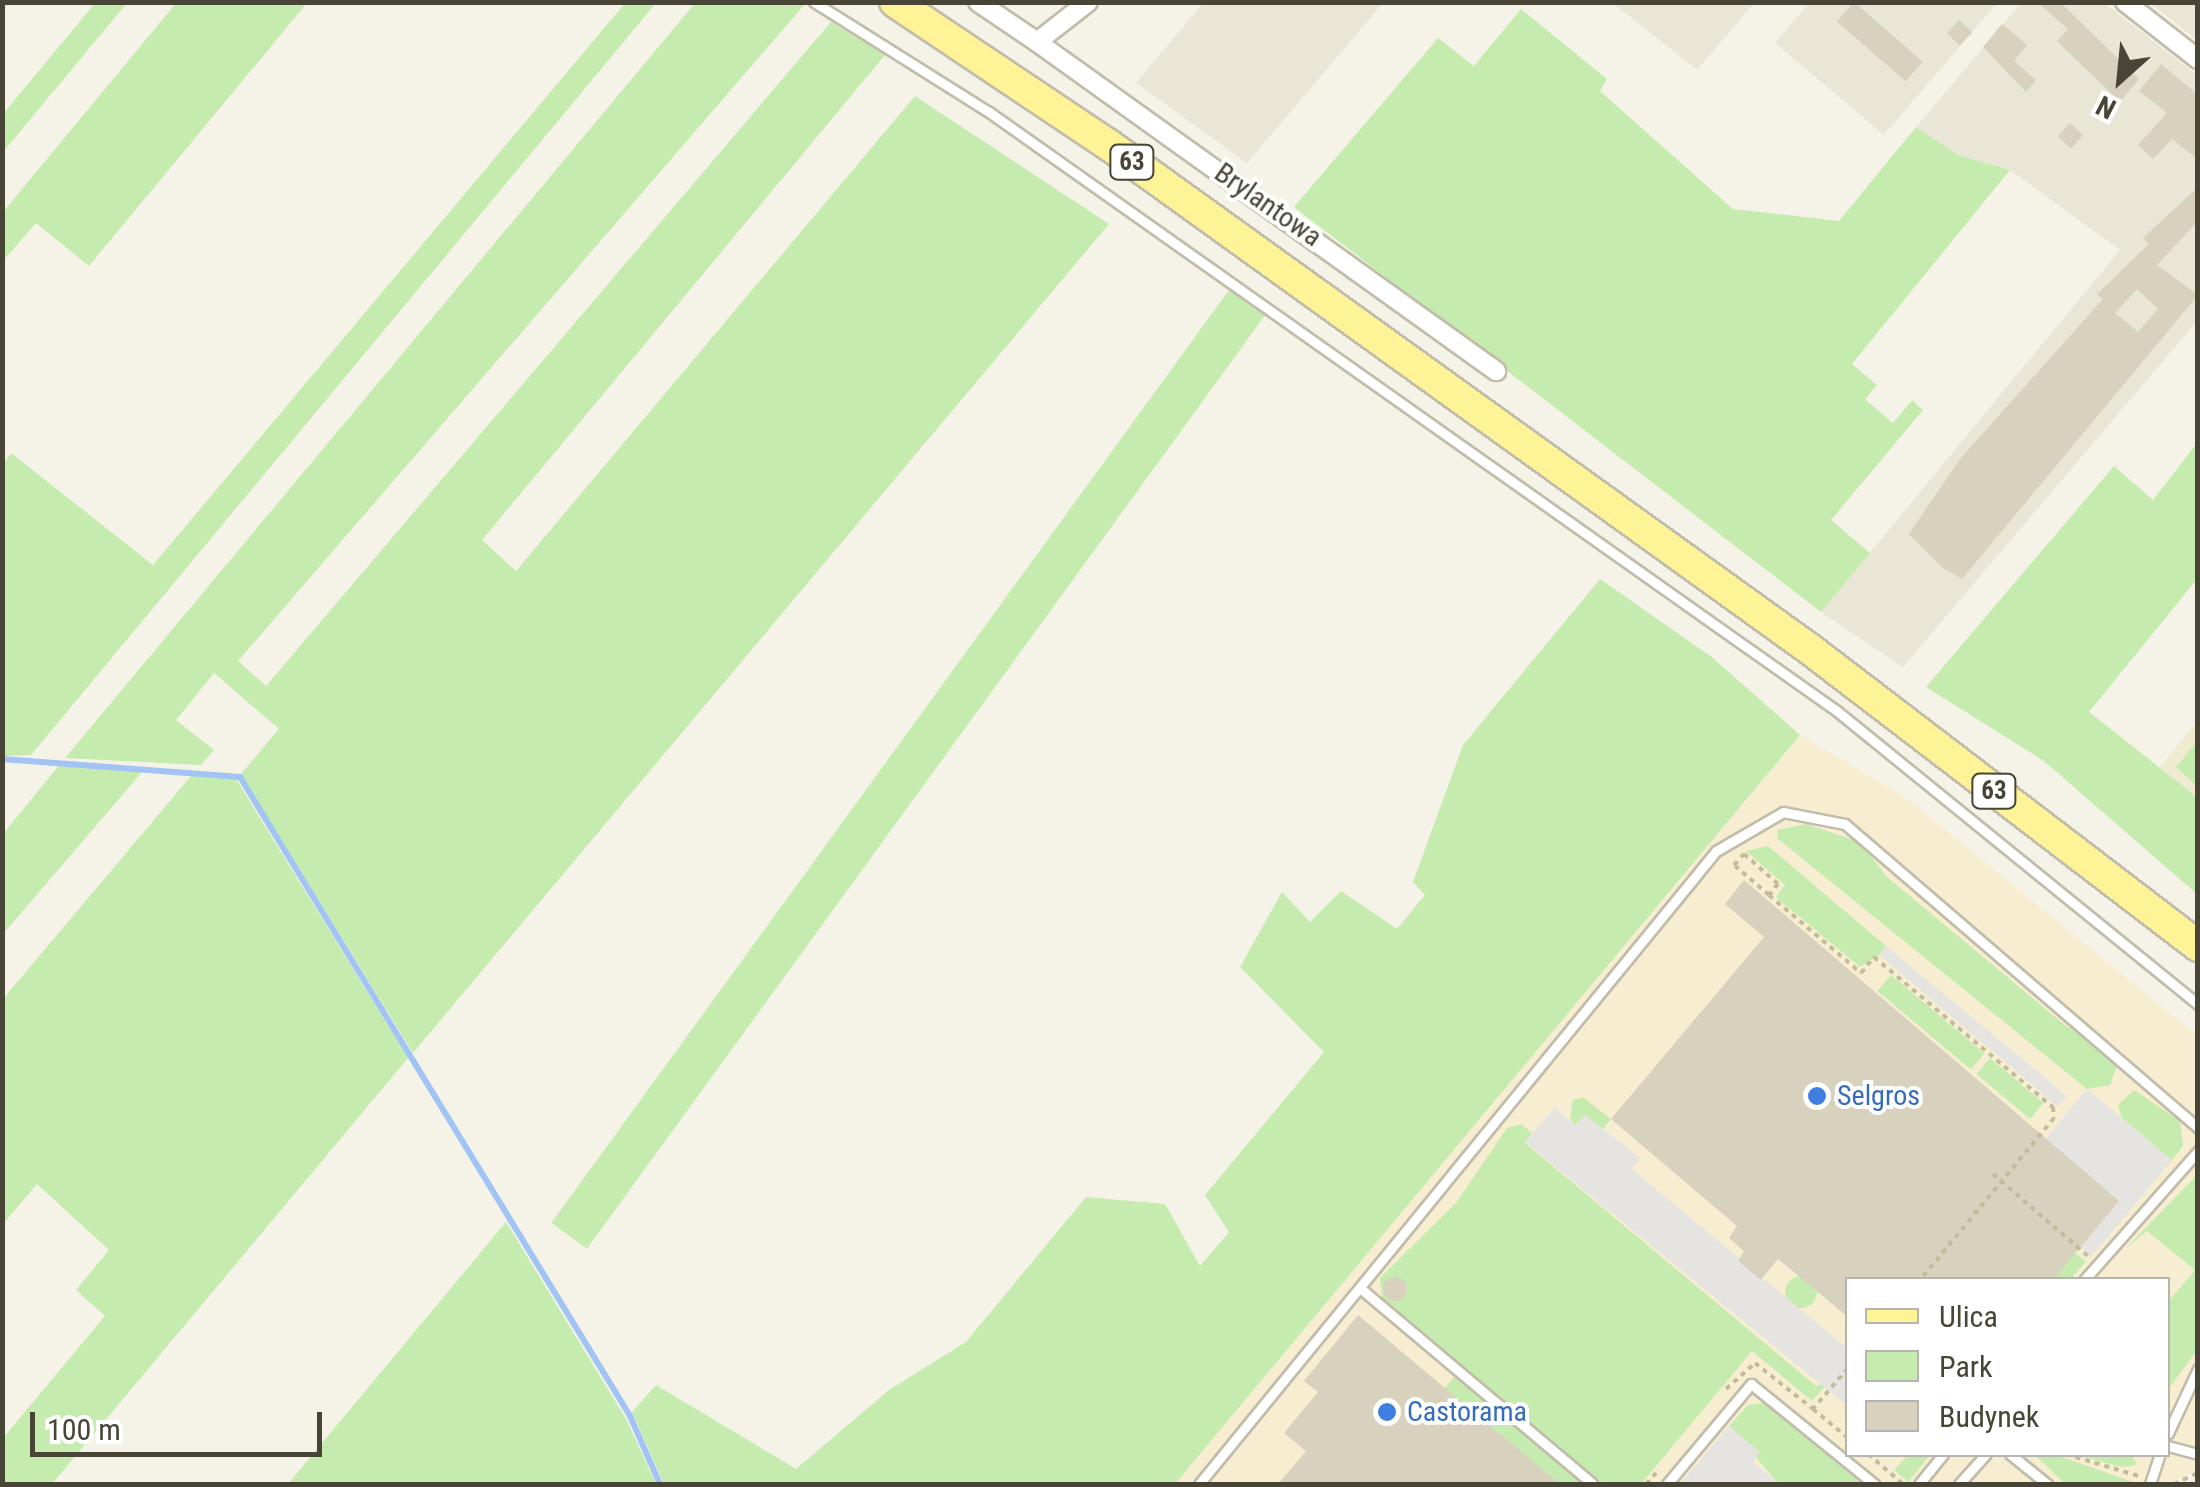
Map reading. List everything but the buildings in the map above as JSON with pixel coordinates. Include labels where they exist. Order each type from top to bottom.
[{"type":"main road","name":"63","points":[[895,2],[1109,145],[1795,639],[2191,943]]},
{"type":"street","name":"Brylantowa","points":[[978,2],[1496,372]]},
{"type":"street","points":[[1036,42],[1088,2]]},
{"type":"street","points":[[2125,2],[2198,59]]},
{"type":"lane","points":[[814,2],[989,112],[1545,500],[1836,711],[2198,1004]]},
{"type":"lane","points":[[1198,1484],[1716,851],[1784,812],[1845,824],[2137,1070],[2198,1128]]},
{"type":"lane","points":[[2086,1277],[2198,1150]]},
{"type":"lane","points":[[1360,1288],[1593,1484]]},
{"type":"lane","points":[[2170,1428],[2198,1368]]},
{"type":"lane","points":[[1667,1484],[1751,1384],[1874,1484]]},
{"type":"lane","points":[[2170,1447],[2198,1454]]},
{"type":"lane","points":[[1919,1484],[1941,1457]]},
{"type":"lane","points":[[1959,1484],[1983,1457]]},
{"type":"lane","points":[[2014,1457],[2047,1484]]},
{"type":"lane","points":[[2151,1482],[2159,1457]]},
{"type":"path","points":[[1768,895],[1778,884],[1744,854],[1734,865],[1768,895],[1861,973],[1874,957],[2053,1107],[2054,1118],[1922,1277]]},
{"type":"path","points":[[1993,1174],[2097,1264]]},
{"type":"path","points":[[1845,1372],[1813,1409],[1845,1436]]},
{"type":"path","points":[[1872,1457],[1904,1484]]},
{"type":"path","points":[[2075,1457],[2151,1482],[2174,1484],[2198,1474]]},
{"type":"shaded area","points":[[1203,2],[1383,3],[1247,163],[1136,83]]},
{"type":"shaded area","points":[[1613,2],[1754,3],[1697,70]]},
{"type":"shaded area","points":[[1809,3],[1997,3],[1884,135],[1775,43]]},
{"type":"shaded area","points":[[2021,3],[2104,3],[2197,75],[2197,321],[1903,667],[1821,612],[2120,250],[2010,170],[1958,155],[1916,127]]},
{"type":"shaded area","points":[[2150,3],[2197,3],[2197,40]]},
{"type":"shaded area","points":[[2197,722],[2197,797],[2160,767]]},
{"type":"shaded area","points":[[1800,735],[1907,798],[2197,1035],[2197,1470],[2168,1484],[1175,1484]]},
{"type":"shaded area","points":[[1886,946],[2067,1096],[2058,1107],[1879,955]]},
{"type":"shaded area","points":[[2087,1089],[2172,1160],[2091,1257],[2006,1186]]},
{"type":"shaded area","points":[[1555,1107],[1575,1125],[1585,1115],[1640,1158],[1632,1169],[1845,1346],[1845,1404],[1525,1142]]},
{"type":"shaded area","points":[[1729,1426],[1760,1452],[1753,1462],[1779,1484],[1680,1484]]},
{"type":"green space","points":[[96,2],[127,3],[3,152],[3,114]]},
{"type":"green space","points":[[177,2],[307,3],[89,266],[36,223],[3,261],[3,212]]},
{"type":"green space","points":[[626,2],[656,3],[31,755],[3,756],[3,464],[11,453],[153,565]]},
{"type":"green space","points":[[696,2],[805,4],[238,661],[266,686],[831,22],[885,55],[482,540],[516,571],[915,96],[1109,224],[413,1053],[241,774],[279,729],[214,673],[176,720],[214,750],[201,765],[65,758]]},
{"type":"green space","points":[[1521,9],[1607,79],[1600,91],[1733,209],[1839,221],[1916,127],[1958,155],[2010,170],[1852,364],[1877,385],[1865,399],[1893,423],[1912,400],[1923,410],[1831,520],[1870,553],[1821,612],[1294,207],[1438,38],[1474,66]]},
{"type":"green space","points":[[1232,286],[1268,312],[587,1249],[551,1223]]},
{"type":"green space","points":[[2197,443],[2197,579],[2089,712],[2197,797],[2197,894],[2044,761],[1926,687],[2114,466],[2153,500]]},
{"type":"green space","points":[[1600,579],[1713,658],[1800,735],[1175,1484],[664,1484],[632,1412],[656,1385],[796,1469],[889,1390],[966,1342],[1086,1197],[1165,1204],[1200,1266],[1229,1232],[1205,1195],[1324,1052],[1240,967],[1282,892],[1310,922],[1341,891],[1397,929],[1425,895],[1413,882],[1463,745]]},
{"type":"green space","points":[[2197,742],[2197,786],[2176,767]]},
{"type":"green space","points":[[60,764],[142,772],[3,934],[3,834]]},
{"type":"green space","points":[[191,776],[236,779],[408,1058],[52,1484],[3,1484],[3,1438],[105,1316],[76,1290],[109,1250],[37,1184],[3,1224],[3,999]]},
{"type":"green space","points":[[1806,824],[1860,842],[1887,877],[2066,1026],[2103,1045],[2118,1063],[2110,1085],[2087,1089],[1778,839],[1777,830]]},
{"type":"green space","points":[[1768,846],[1886,946],[1879,955],[1860,967],[1776,897],[1785,885],[1746,851]]},
{"type":"green space","points":[[1891,975],[1984,1053],[1971,1070],[1878,991]]},
{"type":"green space","points":[[1990,1058],[2044,1103],[2030,1119],[1977,1074]]},
{"type":"green space","points":[[2134,1090],[2180,1121],[2183,1146],[2172,1160],[2122,1118],[2118,1105]]},
{"type":"green space","points":[[1584,1098],[1611,1119],[1603,1129],[1585,1115],[1575,1126],[1570,1118],[1573,1099]]},
{"type":"green space","points":[[1521,1124],[1532,1133],[1525,1143],[1816,1386],[1830,1380],[1812,1401],[1752,1351],[1641,1484],[1604,1484],[1382,1300],[1380,1278],[1456,1203],[1507,1128]],"holes":[[[1392,1277],[1407,1285],[1395,1301],[1382,1290]]]},
{"type":"green space","points":[[2197,1175],[2197,1350],[2170,1387],[2170,1300],[2195,1270],[2147,1231],[2125,1249]]},
{"type":"green space","points":[[506,1222],[626,1419],[656,1484],[288,1484]]},
{"type":"green space","points":[[2075,1253],[2086,1261],[2073,1277],[2055,1277]]},
{"type":"green space","points":[[1801,1276],[1812,1281],[1817,1292],[1812,1303],[1801,1308],[1790,1303],[1785,1292],[1790,1281]]},
{"type":"green space","points":[[1455,1376],[1584,1484],[1559,1484],[1445,1388]]},
{"type":"green space","points":[[1764,1403],[1862,1484],[1779,1484],[1729,1426],[1748,1405]]},
{"type":"green space","points":[[1906,1457],[1928,1457],[1908,1482],[1894,1470]]},
{"type":"green space","points":[[2037,1457],[2062,1457],[2139,1484],[2065,1484]]},
{"type":"green space","points":[[2084,1457],[2133,1457],[2137,1465],[2122,1467]]},
{"type":"waterway","points":[[2,759],[240,777],[630,1416],[660,1484]]},
{"type":"place","name":"Selgros","points":[[1817,1096]]},
{"type":"place","name":"Castorama","points":[[1387,1412]]}]
